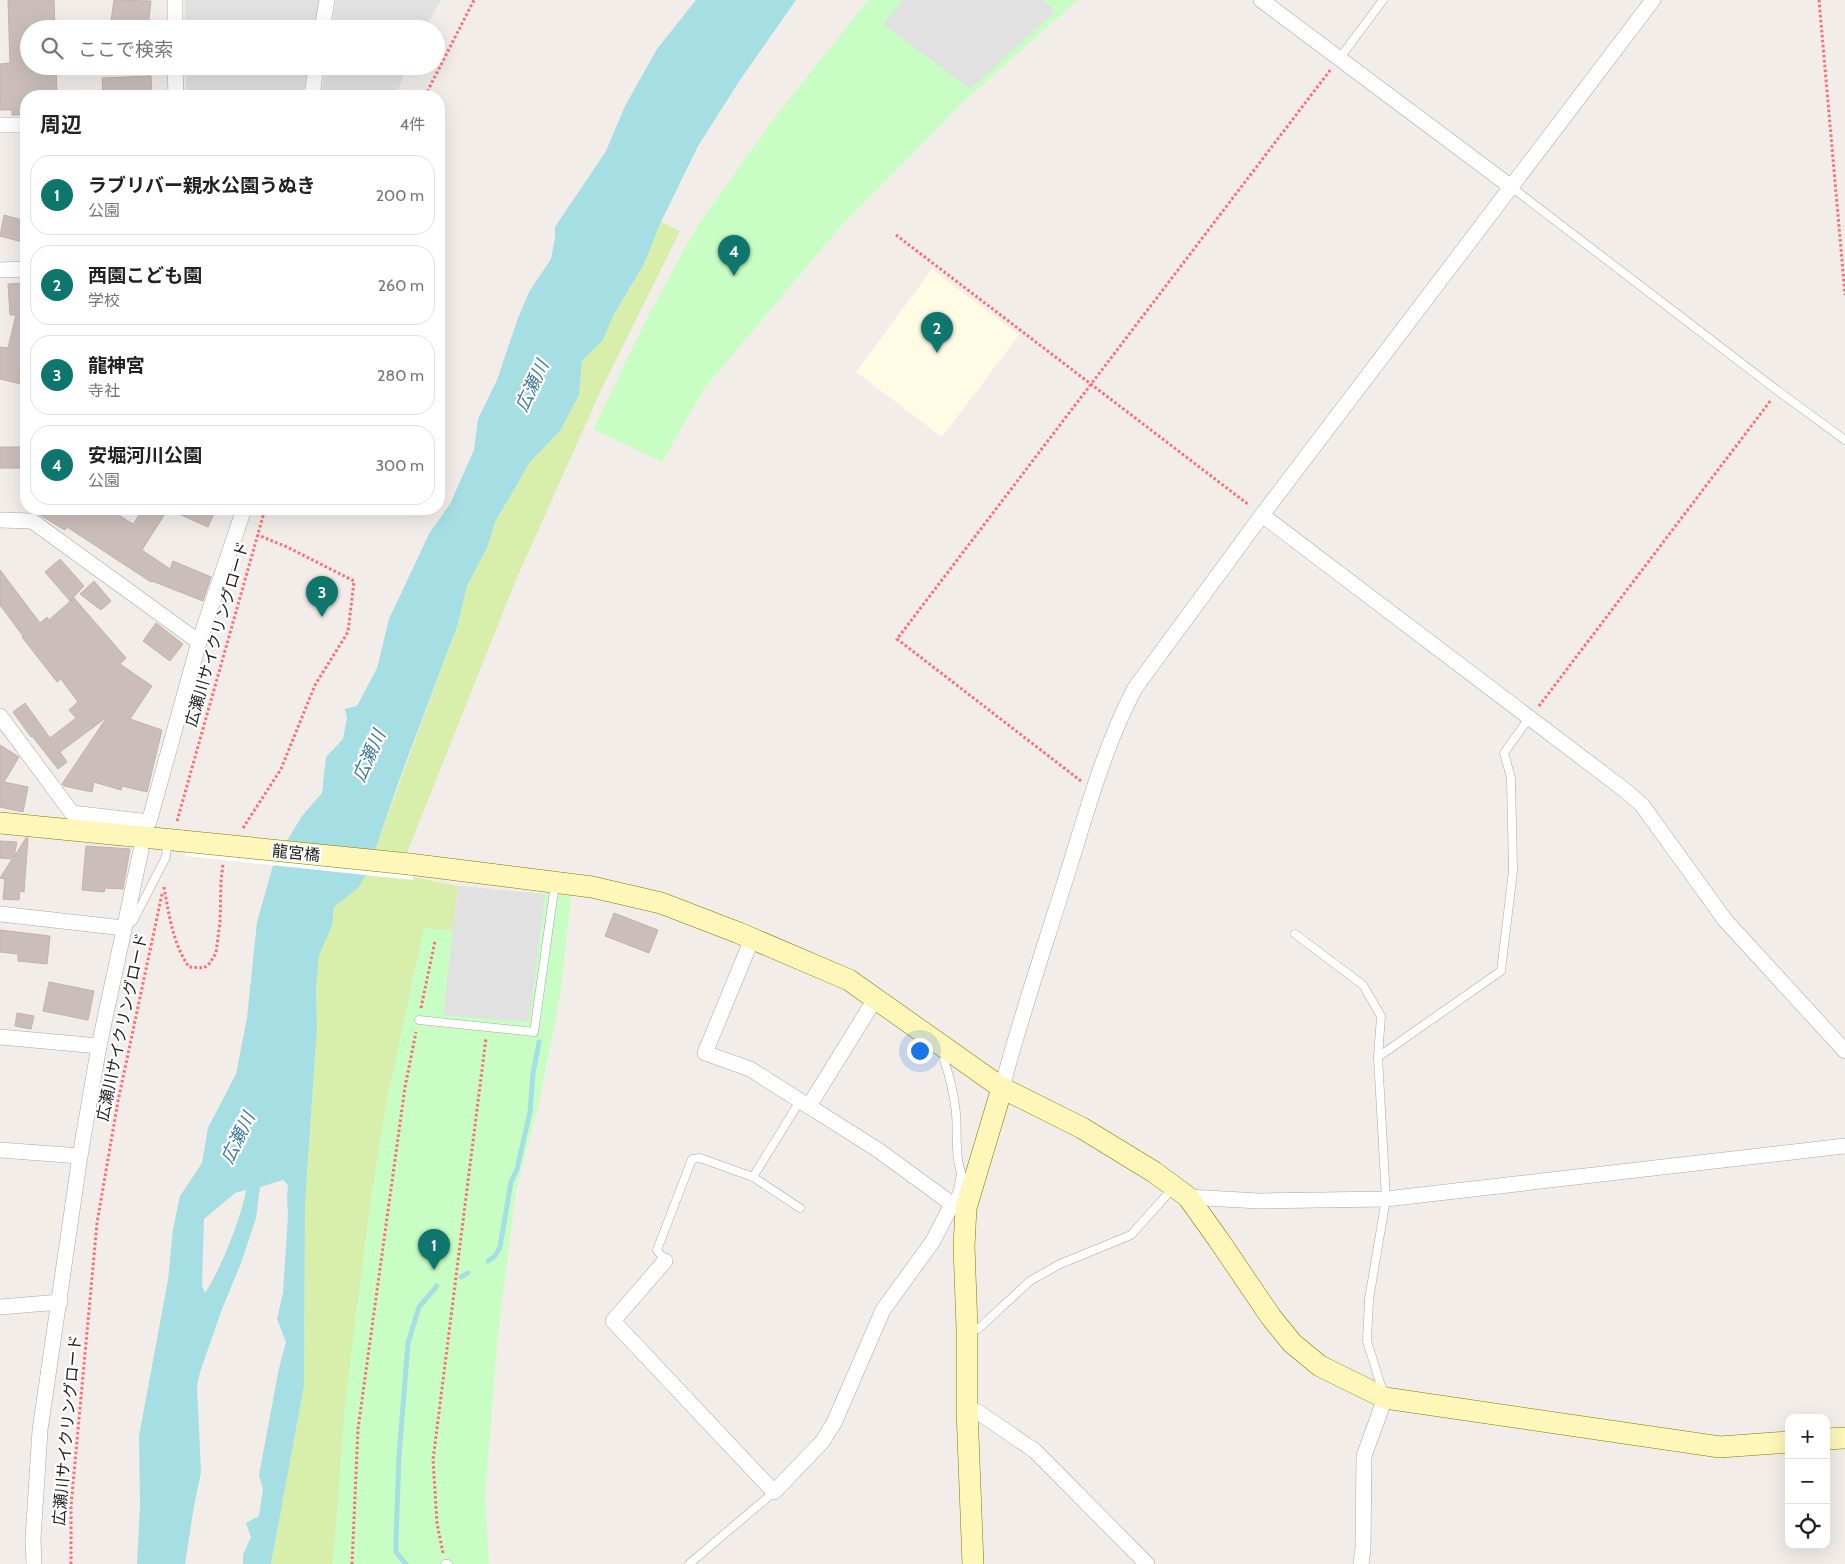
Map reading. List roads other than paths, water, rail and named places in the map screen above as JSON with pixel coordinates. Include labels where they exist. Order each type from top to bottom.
[{"type":"street","points":[[175,0],[175,20]]},
{"type":"street","points":[[324,20],[327,0]]},
{"type":"street","points":[[1261,0],[1510,186]]},
{"type":"street","points":[[665,1261],[613,1321],[774,1492],[822,1442],[834,1423],[883,1310],[933,1241],[963,1194],[1002,1088],[1094,787],[1122,714],[1135,688],[1262,515],[1653,0]]},
{"type":"street","points":[[176,75],[176,90]]},
{"type":"street","points":[[313,90],[315,75]]},
{"type":"street","points":[[0,125],[20,125]]},
{"type":"street","points":[[0,270],[20,269]]},
{"type":"street","points":[[0,520],[35,515],[199,642]]},
{"type":"street","points":[[0,716],[72,813],[149,822],[199,642],[242,515]]},
{"type":"street","points":[[1262,515],[1642,805],[1726,920],[1845,1051]]},
{"type":"street","name":"龍宮橋","points":[[0,823],[409,864],[592,887],[661,903],[849,980],[1002,1088],[1082,1128],[1154,1172],[1181,1192],[1271,1317],[1292,1343],[1320,1366],[1385,1398],[1720,1447],[1785,1442]]},
{"type":"street","points":[[34,1564],[33,1539],[40,1430],[80,1156],[99,1046],[141,850]]},
{"type":"street","points":[[0,914],[124,928]]},
{"type":"street","points":[[752,939],[705,1053],[750,1069],[878,1150],[963,1194]]},
{"type":"street","points":[[804,1103],[875,999]]},
{"type":"street","points":[[0,1037],[99,1046]]},
{"type":"street","points":[[1181,1192],[1258,1201],[1386,1199],[1845,1146]]},
{"type":"street","points":[[0,1150],[80,1156]]},
{"type":"street","points":[[963,1194],[968,1328],[967,1410],[973,1564]]},
{"type":"street","points":[[0,1307],[60,1302]]},
{"type":"street","points":[[1361,1564],[1363,1549],[1364,1456],[1385,1398]]},
{"type":"street","points":[[967,1410],[978,1412],[1035,1451],[1147,1564]]},
{"type":"street","points":[[1830,1440],[1845,1438]]},
{"type":"lane","points":[[1339,59],[1383,0]]},
{"type":"lane","points":[[1510,186],[1845,440]]},
{"type":"lane","points":[[1378,1057],[1501,971],[1513,871],[1511,778],[1504,753],[1529,718]]},
{"type":"lane","points":[[124,928],[133,921],[176,841]]},
{"type":"lane","points":[[419,1020],[534,1032],[556,882]]},
{"type":"lane","points":[[1295,934],[1363,984],[1380,1016],[1378,1057],[1386,1199],[1369,1299],[1367,1341],[1385,1398]]},
{"type":"lane","points":[[949,1050],[944,1060],[956,1112],[963,1194]]},
{"type":"lane","points":[[752,1177],[804,1103]]},
{"type":"lane","points":[[665,1261],[657,1250],[692,1159],[700,1158],[752,1177],[800,1208]]},
{"type":"lane","points":[[968,1328],[978,1328],[1030,1281],[1060,1264],[1131,1235],[1181,1192]]},
{"type":"lane","points":[[689,1564],[774,1492]]},
{"type":"water","name":"広瀬川","points":[[696,0],[796,0],[740,80],[698,146],[661,222],[644,264],[613,316],[603,340],[582,361],[579,395],[560,431],[530,462],[495,522],[487,548],[467,586],[458,624],[400,778],[367,873],[359,887],[334,907],[332,925],[319,956],[316,990],[317,1029],[305,1202],[304,1386],[271,1564],[243,1564],[243,1555],[251,1537],[246,1523],[259,1516],[263,1489],[259,1475],[279,1368],[286,1342],[277,1319],[283,1293],[288,1215],[288,1185],[283,1180],[260,1187],[256,1218],[200,1372],[197,1386],[201,1472],[185,1564],[137,1564],[140,1506],[139,1436],[168,1280],[173,1229],[180,1196],[202,1163],[208,1128],[236,1074],[247,1018],[257,922],[274,862],[302,816],[322,793],[326,757],[343,739],[347,718],[345,709],[357,706],[377,668],[389,619],[429,534],[442,515],[445,515],[445,511],[474,450],[478,419],[497,380],[518,318],[529,292],[551,259],[555,227],[606,151],[625,106],[657,49]],"holes":[[[246,1190],[224,1258],[205,1293],[202,1285],[204,1219],[235,1193]]]},
{"type":"waterway","points":[[488,1261],[495,1256],[500,1247],[511,1182],[517,1169],[530,1112],[533,1073],[539,1042]]},
{"type":"waterway","points":[[461,1277],[468,1273]]},
{"type":"waterway","points":[[406,1564],[396,1552],[396,1539],[399,1456],[408,1343],[419,1307],[437,1286]]},
{"type":"place","name":"安堀河川公園","points":[[734,276]]},
{"type":"place","name":"西園こども園","points":[[937,353]]},
{"type":"place","name":"龍神宮","points":[[322,617]]},
{"type":"place","name":"ラブリバー親水公園うぬき","points":[[434,1270]]}]
